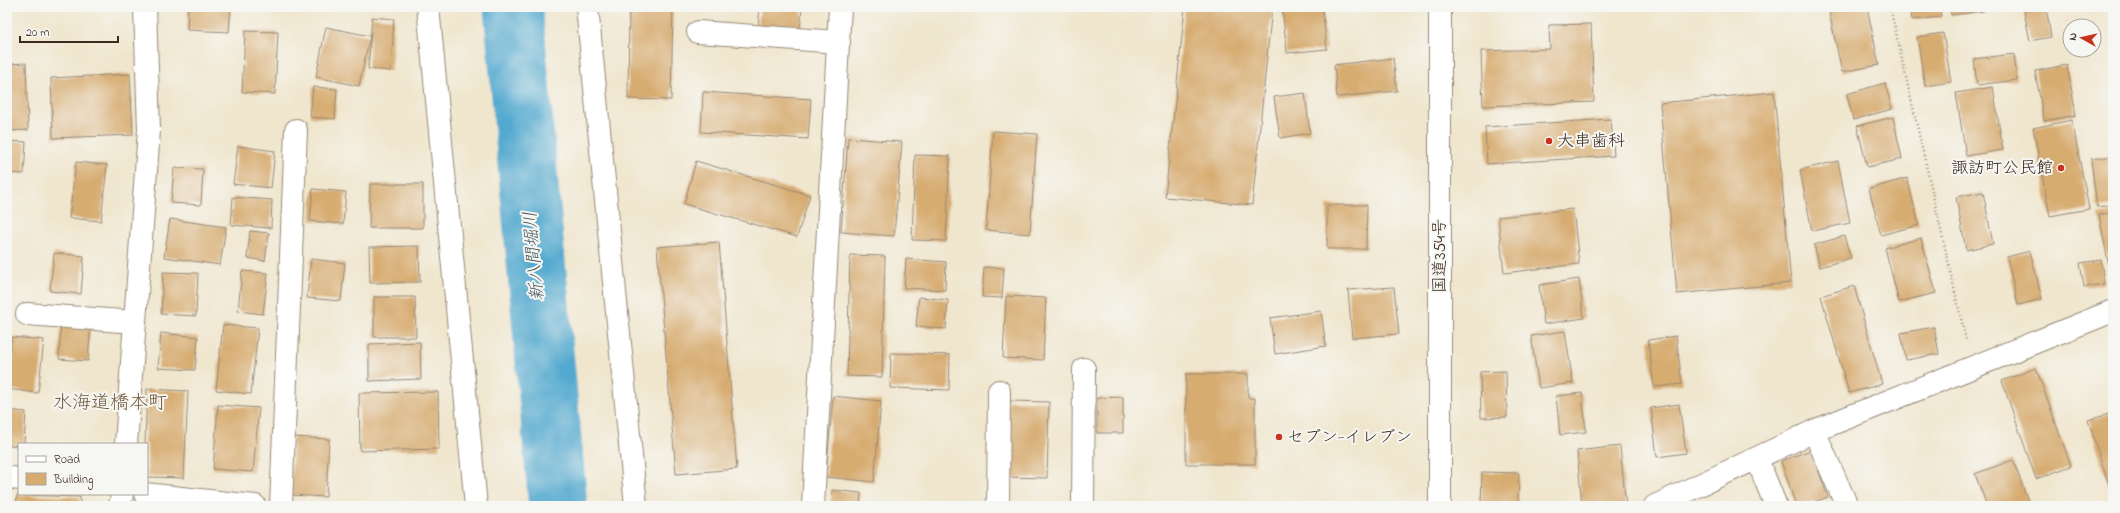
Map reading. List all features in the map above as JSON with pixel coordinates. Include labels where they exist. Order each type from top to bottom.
[{"type":"main road","points":[[126,443],[149,130],[145,7]]},
{"type":"main road","points":[[428,7],[476,506]]},
{"type":"main road","points":[[587,7],[636,506]]},
{"type":"main road","points":[[813,506],[840,7]]},
{"type":"main road","name":"国道354号","points":[[1440,7],[1440,506]]},
{"type":"main road","points":[[698,32],[839,42]]},
{"type":"main road","points":[[281,506],[296,130]]},
{"type":"main road","points":[[1655,506],[1814,431],[2113,311]]},
{"type":"main road","points":[[27,314],[136,322]]},
{"type":"main road","points":[[1083,506],[1084,369]]},
{"type":"main road","points":[[998,506],[999,391]]},
{"type":"main road","points":[[1814,431],[1847,506]]},
{"type":"main road","points":[[1757,459],[1776,506]]},
{"type":"main road","points":[[7,477],[18,479]]},
{"type":"main road","points":[[148,494],[255,506]]},
{"type":"main road","points":[[120,506],[122,495]]},
{"type":"path","points":[[1890,7],[1973,368]]},
{"type":"building","points":[[188,7],[231,7],[229,32],[187,30]]},
{"type":"building","points":[[629,7],[673,7],[671,100],[628,99]]},
{"type":"building","points":[[760,7],[802,7],[800,31],[758,28]]},
{"type":"building","points":[[1185,7],[1272,7],[1252,205],[1165,197]]},
{"type":"building","points":[[1282,7],[1322,7],[1327,49],[1287,53]]},
{"type":"building","points":[[1828,7],[1867,7],[1879,65],[1842,72]]},
{"type":"building","points":[[1910,7],[1940,7],[1941,17],[1912,20]]},
{"type":"building","points":[[1950,7],[1984,7],[1984,11],[1951,15]]},
{"type":"building","points":[[2023,7],[2046,7],[2051,37],[2030,41]]},
{"type":"building","points":[[372,17],[394,19],[391,71],[368,69]]},
{"type":"building","points":[[1591,24],[1594,102],[1483,106],[1481,51],[1550,49],[1549,25]]},
{"type":"building","points":[[326,27],[370,36],[359,86],[316,77]]},
{"type":"building","points":[[245,31],[278,32],[275,94],[242,92]]},
{"type":"building","points":[[1943,33],[1951,82],[1925,86],[1917,37]]},
{"type":"building","points":[[2014,54],[2017,80],[1977,85],[1974,59]]},
{"type":"building","points":[[1393,58],[1397,91],[1337,97],[1334,65]]},
{"type":"building","points":[[26,63],[28,130],[7,131],[7,64]]},
{"type":"building","points":[[2067,65],[2076,115],[2044,121],[2035,71]]},
{"type":"building","points":[[130,74],[133,135],[53,138],[51,78]]},
{"type":"building","points":[[1885,83],[1892,109],[1853,120],[1847,94]]},
{"type":"building","points":[[313,87],[337,89],[335,119],[310,117]]},
{"type":"building","points":[[1993,87],[2003,150],[1966,156],[1956,93]]},
{"type":"building","points":[[703,92],[811,99],[808,139],[701,132]]},
{"type":"building","points":[[1774,92],[1791,283],[1677,294],[1660,103]]},
{"type":"building","points":[[1305,93],[1310,133],[1280,138],[1274,97]]},
{"type":"building","points":[[1893,117],[1902,159],[1867,167],[1857,126]]},
{"type":"building","name":"大串歯科","points":[[1611,119],[1614,156],[1487,164],[1485,127]]},
{"type":"building","name":"諏訪町公民館","points":[[2072,120],[2089,209],[2050,216],[2033,128]]},
{"type":"building","points":[[993,131],[1037,134],[1030,234],[986,230]]},
{"type":"building","points":[[848,138],[902,142],[894,236],[841,232]]},
{"type":"building","points":[[7,141],[26,142],[24,174],[7,173]]},
{"type":"building","points":[[238,146],[275,151],[271,188],[233,184]]},
{"type":"building","points":[[915,155],[950,156],[946,241],[912,240]]},
{"type":"building","points":[[2113,156],[2113,205],[2097,207],[2091,159]]},
{"type":"building","points":[[696,161],[810,195],[797,237],[684,204]]},
{"type":"building","points":[[1838,161],[1850,223],[1812,231],[1800,170]]},
{"type":"building","points":[[76,162],[107,165],[101,221],[69,218]]},
{"type":"building","points":[[174,168],[203,169],[201,205],[171,203]]},
{"type":"building","points":[[1907,178],[1919,225],[1881,235],[1869,189]]},
{"type":"building","points":[[370,184],[423,184],[423,228],[369,228]]},
{"type":"building","points":[[313,189],[346,192],[343,224],[310,221]]},
{"type":"building","points":[[1983,192],[1993,244],[1966,250],[1956,197]]},
{"type":"building","points":[[233,197],[272,200],[271,228],[231,225]]},
{"type":"building","points":[[1327,205],[1367,205],[1366,249],[1327,249]]},
{"type":"building","points":[[1573,209],[1579,264],[1504,273],[1498,217]]},
{"type":"building","points":[[2113,212],[2113,266],[2109,267],[2099,215]]},
{"type":"building","points":[[170,219],[226,227],[220,265],[164,257]]},
{"type":"building","points":[[250,231],[269,233],[265,261],[247,258]]},
{"type":"building","points":[[1844,236],[1851,258],[1820,267],[1814,245]]},
{"type":"building","points":[[1921,238],[1936,293],[1899,302],[1885,248]]},
{"type":"building","points":[[719,242],[737,469],[676,474],[657,247]]},
{"type":"building","points":[[419,246],[420,282],[370,283],[369,247]]},
{"type":"building","points":[[2030,251],[2042,299],[2018,305],[2007,257]]},
{"type":"building","points":[[54,253],[84,256],[81,294],[50,291]]},
{"type":"building","points":[[850,255],[885,256],[882,377],[847,376]]},
{"type":"building","points":[[311,259],[345,263],[341,301],[307,298]]},
{"type":"building","points":[[906,259],[946,262],[945,290],[904,288]]},
{"type":"building","points":[[2101,260],[2104,284],[2084,287],[2080,263]]},
{"type":"building","points":[[984,267],[1004,268],[1002,298],[982,297]]},
{"type":"building","points":[[242,271],[268,273],[263,314],[238,311]]},
{"type":"building","points":[[163,272],[198,273],[196,316],[161,314]]},
{"type":"building","points":[[1579,279],[1584,318],[1544,324],[1539,285]]},
{"type":"building","points":[[1854,286],[1882,384],[1849,393],[1821,296]]},
{"type":"building","points":[[1394,287],[1399,334],[1352,338],[1348,290]]},
{"type":"building","points":[[1006,296],[1046,298],[1043,360],[1003,358]]},
{"type":"building","points":[[374,297],[415,297],[416,337],[374,337]]},
{"type":"building","points":[[919,297],[948,300],[946,329],[916,326]]},
{"type":"building","points":[[1321,311],[1326,346],[1275,354],[1270,318]]},
{"type":"building","points":[[61,320],[91,322],[88,361],[59,359]]},
{"type":"building","points":[[223,325],[258,328],[251,394],[216,390]]},
{"type":"building","points":[[1934,327],[1939,354],[1906,360],[1901,333]]},
{"type":"building","points":[[1565,331],[1573,383],[1539,388],[1531,336]]},
{"type":"building","points":[[161,333],[198,337],[195,370],[158,368]]},
{"type":"building","points":[[1676,336],[1682,384],[1654,387],[1648,340]]},
{"type":"building","points":[[12,337],[44,340],[38,393],[7,389],[7,371]]},
{"type":"building","points":[[420,342],[421,379],[369,381],[369,344]]},
{"type":"building","points":[[891,353],[950,355],[949,390],[890,388]]},
{"type":"building","points":[[2036,368],[2071,466],[2036,479],[2002,381]]},
{"type":"building","points":[[1506,371],[1507,417],[1481,418],[1480,372]]},
{"type":"building","points":[[1186,374],[1248,374],[1248,398],[1255,398],[1255,464],[1186,464]]},
{"type":"building","points":[[147,389],[188,391],[184,478],[148,477],[148,443],[145,443]]},
{"type":"building","points":[[438,392],[439,449],[360,451],[359,393]]},
{"type":"building","points":[[1582,393],[1586,432],[1560,435],[1556,396]]},
{"type":"building","points":[[833,396],[881,401],[874,482],[826,477]]},
{"type":"building","points":[[1123,397],[1123,433],[1097,433],[1097,398]]},
{"type":"building","points":[[1008,401],[1049,402],[1047,478],[1006,477]]},
{"type":"building","points":[[1679,404],[1686,453],[1657,457],[1651,408]]},
{"type":"building","points":[[218,405],[259,408],[253,472],[213,469]]},
{"type":"building","points":[[7,410],[26,412],[24,443],[18,443],[18,446],[7,445]]},
{"type":"building","points":[[2113,413],[2113,498],[2088,420]]},
{"type":"building","points":[[293,437],[329,439],[326,497],[291,495]]},
{"type":"building","points":[[1620,446],[1626,506],[1582,506],[1577,451]]},
{"type":"building","points":[[1811,450],[1828,497],[1803,506],[1796,506],[1781,461]]},
{"type":"building","points":[[2013,460],[2030,506],[1987,506],[1975,474]]},
{"type":"building","points":[[1482,472],[1519,473],[1518,506],[1481,506]]},
{"type":"building","points":[[832,490],[861,493],[860,506],[831,506]]},
{"type":"building","points":[[17,495],[80,497],[80,506],[16,506]]},
{"type":"waterway","name":"新八間堀川","points":[[513,7],[558,506]]},
{"type":"place","name":"大串歯科","points":[[1549,141]]},
{"type":"place","name":"諏訪町公民館","points":[[2061,168]]},
{"type":"place","name":"セブン-イレブン","points":[[1279,437]]},
{"type":"district","name":"水海道橋本町","points":[[110,403]]}]
